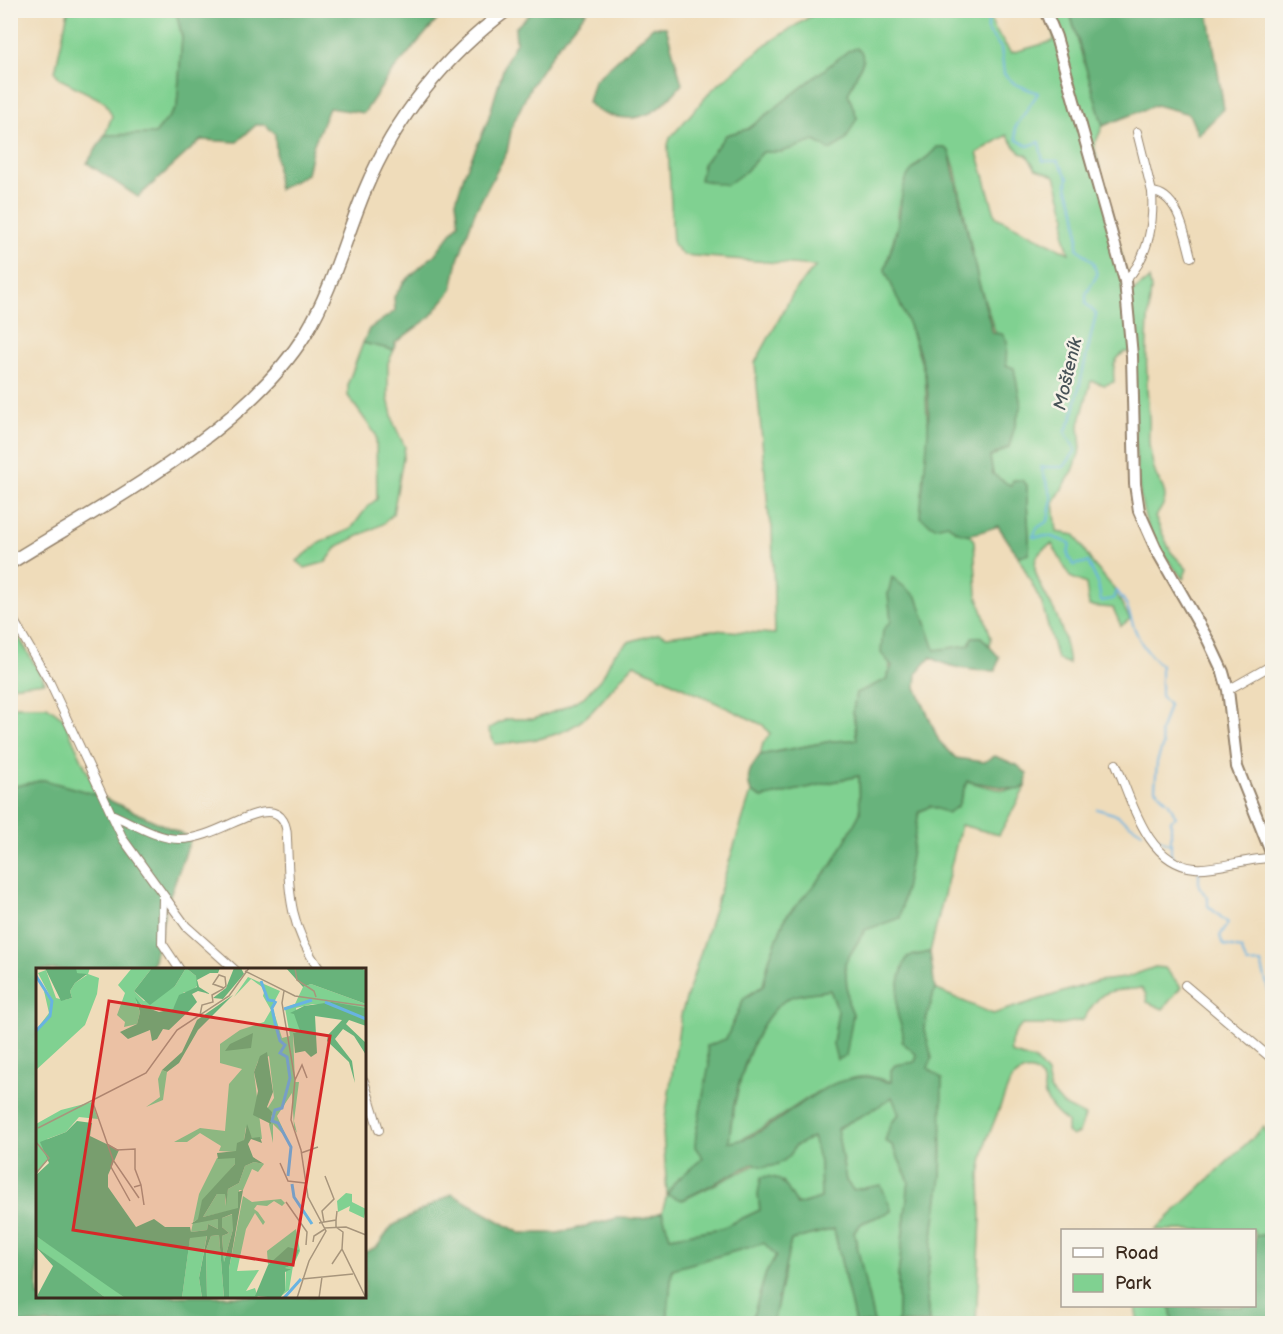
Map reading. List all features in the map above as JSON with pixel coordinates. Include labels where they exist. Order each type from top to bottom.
[{"type":"main road","points":[[10,563],[134,486],[224,423],[275,375],[306,333],[326,294],[365,190],[395,132],[413,104],[456,52],[507,10]]},
{"type":"street","points":[[1045,10],[1056,37],[1125,281],[1132,356],[1136,498],[1150,538],[1213,648],[1228,690],[1238,774],[1272,857],[1251,858],[1198,868],[1175,863],[1159,852],[1150,837],[1116,764]]},
{"type":"street","points":[[1125,281],[1136,270],[1148,243],[1152,224],[1152,192],[1137,132]]},
{"type":"street","points":[[1152,192],[1168,198],[1179,218],[1191,257]]},
{"type":"street","points":[[10,614],[50,683],[123,839],[186,926],[234,968]]},
{"type":"street","points":[[1228,690],[1272,665]]},
{"type":"street","points":[[111,814],[147,830],[179,839],[201,837],[266,812],[278,816],[286,826],[291,902],[297,932],[319,968]]},
{"type":"street","points":[[163,897],[162,943],[179,968]]},
{"type":"street","points":[[1185,985],[1272,1059]]},
{"type":"street","points":[[366,1088],[379,1130]]},
{"type":"green space","points":[[233,10],[290,15],[304,10],[445,11],[391,73],[364,113],[329,108],[313,146],[307,174],[278,190],[275,134],[265,125],[256,125],[237,142],[201,140],[138,197],[87,163],[105,135],[155,134],[177,107],[182,37],[176,11]]},
{"type":"green space","points":[[68,11],[176,11],[182,37],[177,107],[155,134],[105,135],[112,116],[105,102],[60,79],[55,72]]},
{"type":"green space","points":[[233,11],[304,11],[290,15]]},
{"type":"green space","points":[[533,11],[587,11],[557,47],[531,86],[512,126],[507,152],[475,212],[458,260],[452,290],[429,318],[395,343],[394,350],[363,343],[369,329],[395,311],[394,297],[404,282],[435,254],[459,223],[456,201],[464,175],[487,123],[505,63],[516,42],[515,28]]},
{"type":"green space","points":[[819,11],[988,11],[994,28],[1011,53],[1054,41],[1051,11],[1077,11],[1070,14],[1103,126],[1094,146],[1131,293],[1149,279],[1151,289],[1147,353],[1149,442],[1154,471],[1165,497],[1163,506],[1155,517],[1171,552],[1187,569],[1183,579],[1158,546],[1144,515],[1137,470],[1135,353],[1125,352],[1114,365],[1114,382],[1105,385],[1091,381],[1079,425],[1081,449],[1073,471],[1054,502],[1057,532],[1075,535],[1093,564],[1112,586],[1130,619],[1121,626],[1113,608],[1089,606],[1086,584],[1070,577],[1052,544],[1036,558],[1035,567],[1041,586],[1056,614],[1066,645],[1069,664],[1057,659],[1042,604],[1018,556],[1029,554],[1027,485],[1011,487],[993,474],[990,457],[1009,447],[1006,365],[978,280],[955,168],[949,151],[943,147],[917,164],[898,207],[898,223],[885,270],[908,322],[925,374],[927,417],[948,524],[971,536],[974,541],[977,595],[991,637],[990,646],[981,637],[972,637],[969,645],[935,651],[917,597],[888,594],[892,637],[889,670],[886,680],[856,693],[853,711],[857,740],[832,741],[760,755],[763,743],[770,734],[763,725],[634,664],[587,716],[568,729],[542,738],[495,744],[488,729],[507,719],[534,719],[584,697],[603,676],[613,655],[628,642],[659,633],[667,636],[713,630],[775,634],[772,526],[769,519],[755,363],[795,290],[816,266],[683,255],[673,244],[668,145],[670,138],[712,90],[766,44]],"holes":[[[863,61],[848,94],[857,118],[800,146],[763,152],[746,171],[726,135],[748,129]],[[1007,135],[1020,153],[1027,155],[1036,169],[1055,176],[1066,215],[1064,235],[1069,253],[996,217],[977,153]]]},
{"type":"green space","points":[[1077,11],[1208,11],[1224,109],[1198,135],[1189,114],[1156,105],[1103,126],[1070,13]]},
{"type":"green space","points":[[653,27],[666,27],[682,84],[660,107],[643,116],[624,118],[596,110],[588,102],[594,81]]},
{"type":"green space","points":[[857,48],[862,53],[863,61],[848,94],[857,118],[845,141],[830,150],[815,141],[781,152],[763,152],[746,171],[727,185],[700,180],[703,164],[726,135],[748,129],[848,51]]},
{"type":"green space","points":[[937,147],[943,147],[949,151],[978,280],[993,333],[1002,334],[1007,341],[1006,365],[1014,368],[1021,405],[1009,447],[990,457],[993,474],[1011,486],[1013,480],[1022,480],[1027,485],[1029,554],[1018,556],[998,526],[977,533],[965,534],[948,524],[935,527],[920,517],[928,427],[925,374],[907,321],[885,270],[897,230],[907,177]]},
{"type":"green space","points":[[363,343],[394,350],[388,363],[388,398],[394,424],[405,447],[393,514],[383,524],[338,546],[326,562],[305,568],[297,561],[321,542],[351,529],[368,506],[377,499],[376,435],[348,396],[348,383]]},
{"type":"green space","points":[[892,577],[917,597],[935,650],[969,645],[972,637],[981,637],[999,657],[996,671],[962,668],[931,657],[917,673],[916,687],[939,741],[956,758],[984,762],[995,756],[1017,765],[1027,774],[1026,786],[1019,790],[967,781],[958,806],[948,813],[930,806],[919,812],[900,918],[865,930],[845,963],[848,1002],[853,1014],[846,1056],[837,1060],[833,1044],[838,1011],[830,990],[785,1000],[761,1027],[752,1045],[734,1106],[729,1142],[742,1140],[755,1134],[828,1086],[863,1077],[891,1082],[891,1070],[895,1065],[915,1062],[917,1055],[902,1042],[903,1033],[897,1010],[898,990],[907,957],[930,952],[935,989],[924,1027],[932,1058],[928,1068],[942,1079],[941,1176],[926,1286],[929,1323],[898,1323],[898,1277],[909,1181],[892,1145],[885,1141],[890,1125],[899,1114],[892,1097],[837,1129],[846,1181],[853,1190],[881,1185],[892,1211],[862,1223],[854,1232],[874,1323],[855,1323],[834,1229],[791,1240],[773,1323],[751,1323],[766,1273],[776,1256],[764,1243],[672,1269],[667,1323],[11,1324],[11,787],[44,780],[98,795],[191,838],[166,906],[152,968],[36,968],[36,1298],[366,1298],[366,1252],[377,1247],[392,1226],[452,1194],[520,1233],[558,1233],[618,1218],[643,1219],[662,1212],[670,1237],[722,1228],[760,1210],[758,1194],[761,1177],[774,1178],[784,1183],[797,1205],[821,1198],[820,1162],[813,1137],[795,1146],[789,1156],[778,1164],[766,1167],[754,1163],[682,1200],[667,1195],[675,1182],[703,1158],[695,1147],[709,1065],[707,1046],[726,1039],[744,998],[763,986],[769,960],[785,918],[832,865],[860,813],[859,776],[762,798],[751,792],[748,781],[750,772],[760,755],[832,741],[857,740],[853,711],[856,693],[886,680],[892,666],[881,653],[883,630],[891,621],[888,594]]},
{"type":"green space","points":[[10,622],[45,682],[11,686]]},
{"type":"green space","points":[[11,706],[47,706],[63,718],[98,795],[44,780],[11,787]]},
{"type":"green space","points":[[859,776],[860,813],[832,865],[785,918],[769,960],[763,986],[744,998],[726,1039],[707,1046],[709,1065],[696,1133],[696,1147],[703,1158],[675,1182],[683,1200],[813,1137],[820,1162],[821,1198],[797,1205],[783,1181],[758,1194],[760,1210],[722,1228],[670,1237],[662,1212],[667,1195],[663,1132],[681,1015],[751,792],[762,798]]},
{"type":"green space","points":[[967,781],[1005,790],[1020,789],[1026,786],[999,835],[961,825],[930,952],[907,957],[899,1008],[903,1029],[917,1055],[915,1063],[892,1082],[868,1076],[817,1092],[764,1127],[736,1142],[729,1143],[734,1106],[745,1066],[772,1012],[785,1000],[794,996],[830,990],[838,1011],[833,1044],[853,1014],[848,1002],[845,963],[912,842],[919,812],[930,806],[958,806]]},
{"type":"green space","points":[[1155,967],[1165,968],[1181,987],[1163,1009],[1147,1002],[1146,994],[1141,988],[1112,991],[1096,1001],[1083,1020],[1057,1025],[1022,1025],[1014,1034],[1011,1041],[1011,1053],[1036,1061],[1047,1074],[1050,1090],[1063,1105],[1085,1116],[1079,1133],[1072,1136],[1067,1132],[1067,1122],[1047,1100],[1043,1082],[1037,1074],[1029,1070],[1025,1071],[1010,1082],[986,1142],[980,1174],[981,1218],[976,1323],[929,1323],[926,1286],[941,1176],[942,1149],[940,1108],[928,1068],[924,1027],[935,989],[993,1014],[1098,981],[1125,978]]},
{"type":"green space","points":[[892,1096],[899,1114],[890,1125],[892,1145],[909,1181],[898,1277],[898,1323],[874,1323],[854,1232],[862,1223],[891,1211],[853,1190],[846,1181],[837,1129],[873,1110]]},
{"type":"green space","points":[[1264,1127],[1272,1148],[1272,1234],[1256,1236],[1256,1229],[1156,1229]]},
{"type":"green space","points":[[834,1229],[855,1323],[773,1324],[791,1240]]},
{"type":"green space","points":[[1272,1234],[1272,1323],[1173,1323],[1170,1307],[1256,1307],[1256,1236]]},
{"type":"green space","points":[[765,1243],[776,1255],[766,1273],[751,1323],[667,1324],[672,1269]]},
{"type":"green space","points":[[1135,1307],[1170,1307],[1173,1323],[1138,1323]]},
{"type":"waterway","name":"Mošteník","points":[[988,10],[988,31],[1001,48],[1004,74],[1015,84],[1038,93],[1015,128],[1017,140],[1028,146],[1039,142],[1043,161],[1058,161],[1068,178],[1067,187],[1075,210],[1078,231],[1077,248],[1093,262],[1097,275],[1086,294],[1086,304],[1096,314],[1072,418],[1065,432],[1076,450],[1064,467],[1041,467],[1052,498],[1048,521],[1037,528],[1033,537],[1049,536],[1070,543],[1068,555],[1073,565],[1088,562],[1098,583],[1101,601],[1113,599],[1116,590],[1127,607],[1141,643],[1161,666],[1161,696],[1169,705],[1160,733],[1163,745],[1157,762],[1155,789],[1169,803],[1176,817],[1171,820],[1171,854],[1174,858]]},
{"type":"waterway","points":[[1097,809],[1114,814],[1142,832]]},
{"type":"waterway","points":[[1152,837],[1157,837],[1171,845]]},
{"type":"waterway","name":"Mošteník","points":[[1199,870],[1199,886],[1208,899],[1208,906],[1228,923],[1220,936],[1223,945],[1241,949],[1247,964],[1261,963],[1272,1003]]}]
